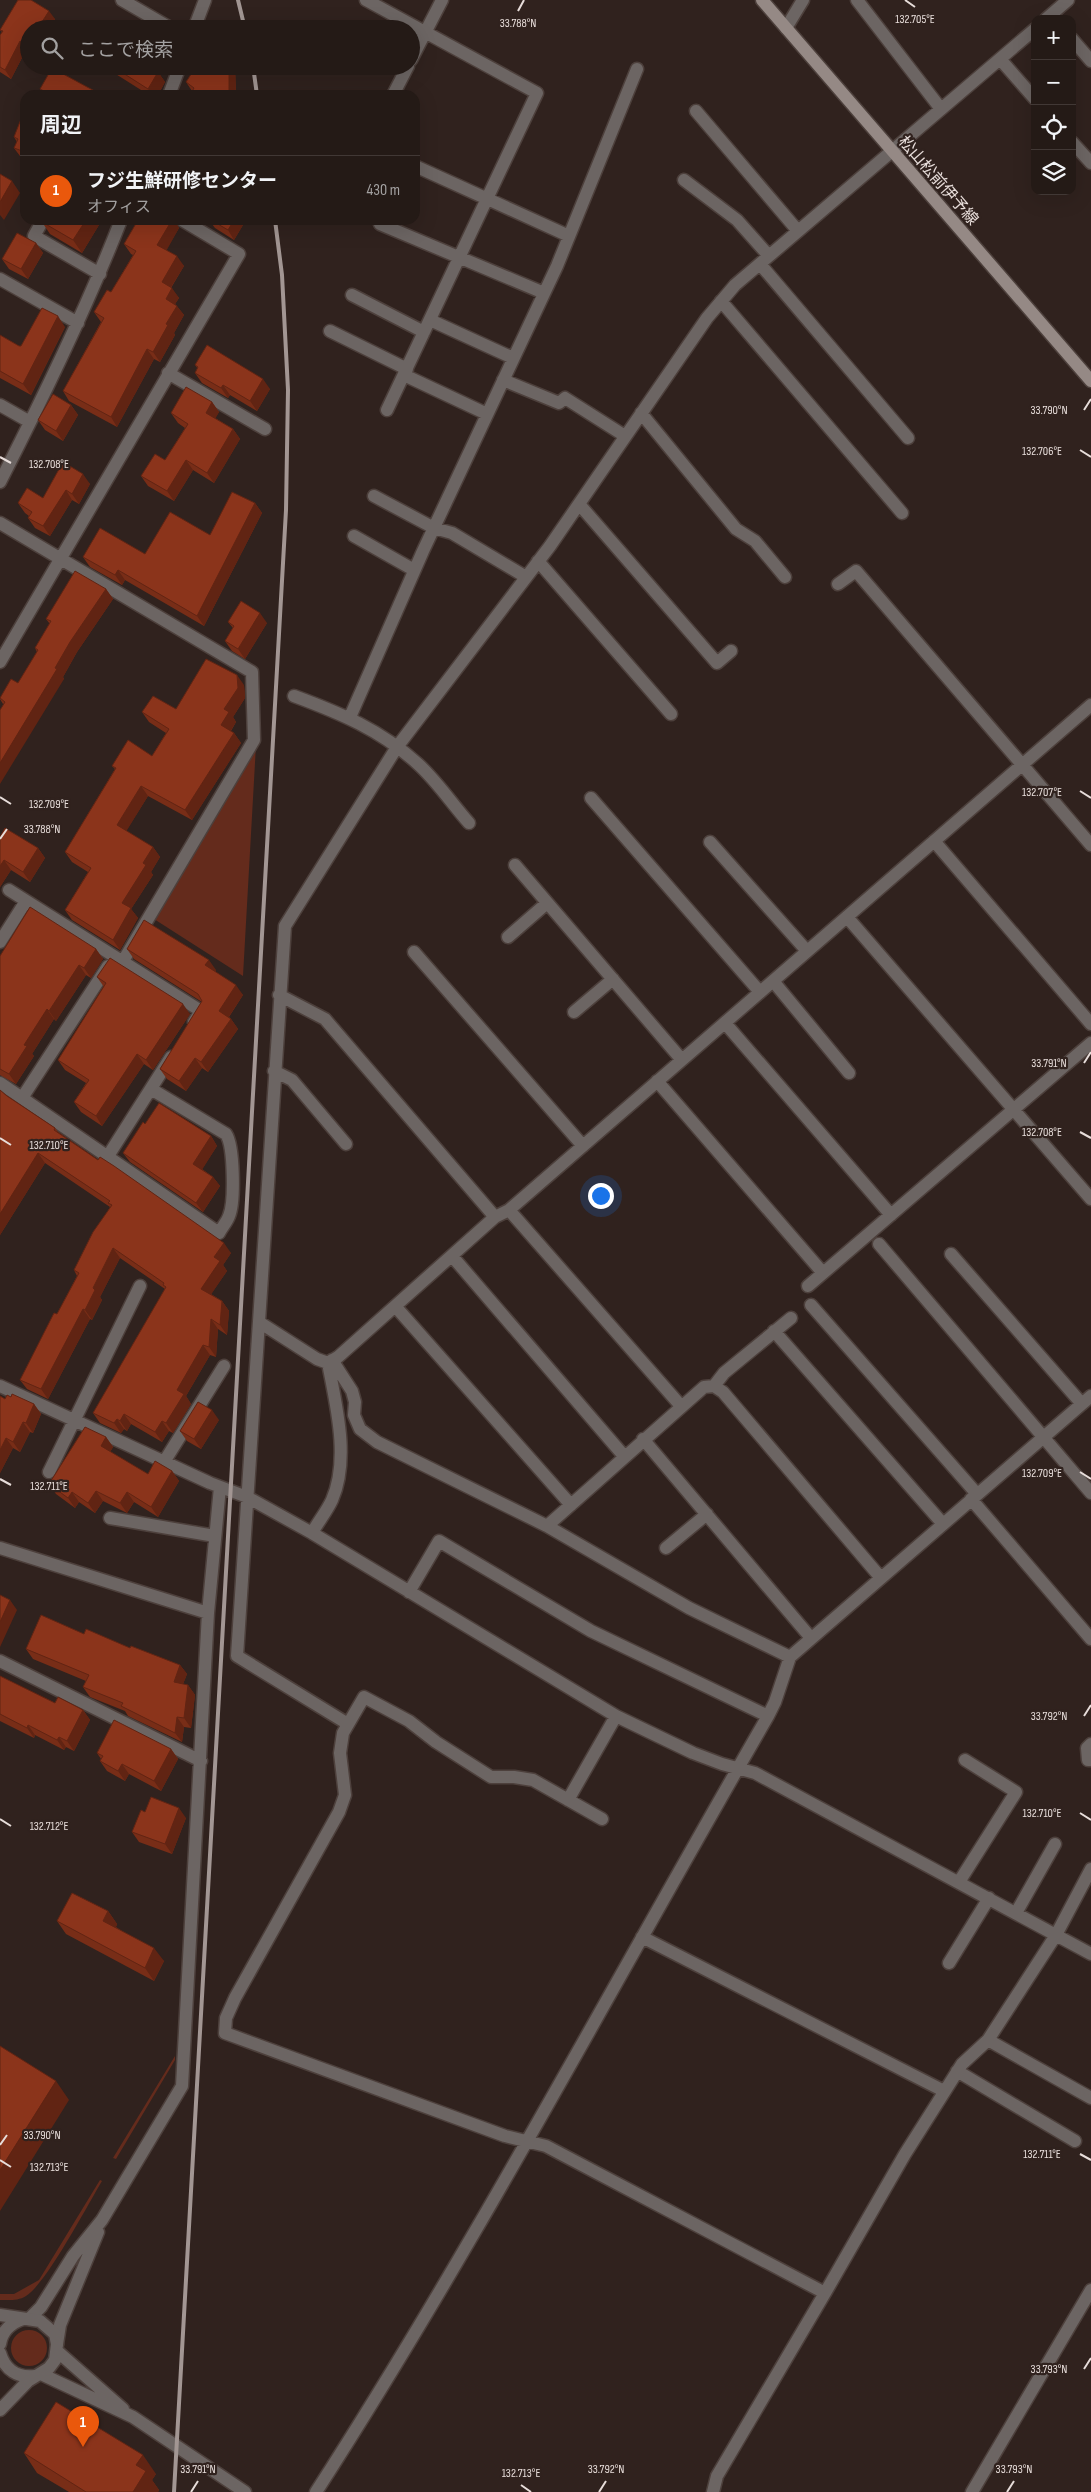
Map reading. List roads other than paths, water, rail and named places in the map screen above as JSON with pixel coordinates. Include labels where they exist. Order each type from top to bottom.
[{"type":"main road","name":"松山松前伊予線","points":[[762,0],[1091,381]]},
{"type":"street","points":[[122,0],[156,20]]},
{"type":"street","points":[[197,20],[205,0]]},
{"type":"street","points":[[420,42],[442,0]]},
{"type":"street","points":[[786,28],[803,0]]},
{"type":"street","points":[[857,0],[941,109]]},
{"type":"street","points":[[1053,15],[1068,0]]},
{"type":"street","points":[[370,1],[404,20]]},
{"type":"street","points":[[387,410],[537,93],[420,29]]},
{"type":"street","points":[[348,1724],[237,1656],[284,926],[397,747],[538,561],[706,318],[735,285],[1031,32]]},
{"type":"street","points":[[1076,43],[1091,60]]},
{"type":"street","points":[[1000,59],[1031,94]]},
{"type":"street","points":[[350,717],[414,570],[544,293],[637,68]]},
{"type":"street","points":[[171,90],[177,75]]},
{"type":"street","points":[[396,90],[403,75]]},
{"type":"street","points":[[696,111],[798,231]]},
{"type":"street","points":[[1076,146],[1091,163]]},
{"type":"street","points":[[420,168],[569,236]]},
{"type":"street","points":[[684,180],[737,220],[765,260],[908,438]]},
{"type":"street","points":[[40,225],[34,236],[100,274]]},
{"type":"street","points":[[0,482],[78,324],[119,225]]},
{"type":"street","points":[[0,662],[239,254],[190,225]]},
{"type":"street","points":[[382,225],[460,256],[544,293]]},
{"type":"street","points":[[0,279],[78,324]]},
{"type":"street","points":[[352,295],[424,332]]},
{"type":"street","points":[[721,301],[902,512]]},
{"type":"street","points":[[430,320],[513,358]]},
{"type":"street","points":[[330,331],[487,414]]},
{"type":"street","points":[[168,373],[265,430]]},
{"type":"street","points":[[503,380],[559,402],[566,398],[626,436]]},
{"type":"street","points":[[0,405],[30,422]]},
{"type":"street","points":[[641,413],[736,529],[755,541],[785,578]]},
{"type":"street","points":[[374,496],[434,528],[452,533],[526,576]]},
{"type":"street","points":[[579,504],[717,663],[731,652]]},
{"type":"street","points":[[0,523],[252,672],[254,740],[119,958],[22,1098]]},
{"type":"street","points":[[354,536],[414,570]]},
{"type":"street","points":[[538,561],[671,714]]},
{"type":"street","points":[[838,584],[856,571],[1091,845]]},
{"type":"street","points":[[294,696],[350,717],[397,747],[420,765],[468,823]]},
{"type":"street","points":[[330,1361],[495,1217],[509,1210],[1091,705]]},
{"type":"street","points":[[591,798],[760,992]]},
{"type":"street","points":[[934,841],[1091,1024]]},
{"type":"street","points":[[710,842],[807,951]]},
{"type":"street","points":[[515,865],[682,1060]]},
{"type":"street","points":[[9,890],[201,1011],[186,1034]]},
{"type":"street","points":[[0,942],[26,901]]},
{"type":"street","points":[[508,936],[547,903]]},
{"type":"street","points":[[847,917],[1091,1199]]},
{"type":"street","points":[[414,952],[583,1146]]},
{"type":"street","points":[[574,1012],[613,979]]},
{"type":"street","points":[[772,981],[849,1073]]},
{"type":"street","points":[[279,995],[325,1019],[495,1217]]},
{"type":"street","points":[[724,1023],[891,1215]]},
{"type":"street","points":[[808,1286],[1091,1043]]},
{"type":"street","points":[[108,1156],[176,1050]]},
{"type":"street","points":[[274,1071],[292,1080],[346,1144]]},
{"type":"street","points":[[657,1081],[823,1273]]},
{"type":"street","points":[[0,1083],[219,1233],[230,1215],[233,1154],[231,1141],[226,1134],[151,1089]]},
{"type":"street","points":[[509,1210],[681,1406]]},
{"type":"street","points":[[879,1244],[1091,1493]]},
{"type":"street","points":[[316,2492],[364,2418],[526,2141],[776,1702],[790,1657],[1086,1400],[951,1254]]},
{"type":"street","points":[[452,1256],[624,1456]]},
{"type":"street","points":[[49,1472],[140,1286]]},
{"type":"street","points":[[811,1305],[974,1497],[1091,1639]]},
{"type":"street","points":[[395,1306],[571,1505]]},
{"type":"street","points":[[714,1386],[724,1374],[791,1318]]},
{"type":"street","points":[[259,1322],[317,1359],[330,1361],[352,1391],[355,1402],[354,1415],[360,1429],[377,1442],[547,1526],[689,1608],[790,1657]]},
{"type":"street","points":[[774,1331],[943,1524]]},
{"type":"street","points":[[312,1533],[332,1500],[338,1478],[340,1447],[330,1361]]},
{"type":"street","points":[[164,1462],[224,1366]]},
{"type":"street","points":[[0,1386],[164,1462],[247,1497],[312,1533],[616,1716],[693,1753],[756,1773],[1091,1954]]},
{"type":"street","points":[[547,1526],[704,1386],[714,1386],[723,1392],[881,1578]]},
{"type":"street","points":[[643,1440],[811,1638]]},
{"type":"street","points":[[0,2344],[9,2326],[26,2319],[41,2307],[73,2256],[102,2220],[182,2086],[202,1761],[208,1613],[220,1487]]},
{"type":"street","points":[[666,1548],[707,1514]]},
{"type":"street","points":[[110,1518],[215,1536]]},
{"type":"street","points":[[409,1592],[439,1541],[591,1631],[768,1716]]},
{"type":"street","points":[[0,1548],[208,1613]]},
{"type":"street","points":[[0,1660],[202,1761]]},
{"type":"street","points":[[602,1819],[533,1780],[514,1777],[491,1777],[436,1742],[409,1721],[364,1697],[343,1733],[340,1752],[346,1795],[339,1812],[235,1998],[226,2018],[224,2033],[505,2136],[546,2146],[826,2293]]},
{"type":"street","points":[[568,1800],[616,1716]]},
{"type":"street","points":[[1091,1744],[1087,1748],[1088,1760],[1091,1760]]},
{"type":"street","points":[[959,1882],[1016,1792],[965,1760]]},
{"type":"street","points":[[1016,1913],[1054,1844]]},
{"type":"street","points":[[713,2492],[717,2476],[826,2293],[905,2154],[962,2064],[988,2040],[1056,1935],[1091,1869]]},
{"type":"street","points":[[949,1963],[988,1898]]},
{"type":"street","points":[[642,1937],[944,2091]]},
{"type":"street","points":[[988,2040],[1091,2098]]},
{"type":"street","points":[[957,2071],[1075,2141]]},
{"type":"street","points":[[0,2410],[19,2388],[55,2360],[60,2325],[102,2220]]},
{"type":"street","points":[[972,2492],[1091,2290]]},
{"type":"street","points":[[0,2315],[40,2321],[48,2326],[54,2334],[57,2347],[133,2417],[245,2492]]},
{"type":"street","points":[[1,2359],[6,2366],[19,2375],[38,2375],[133,2417]]},
{"type":"railway","points":[[238,0],[243,20]]},
{"type":"railway","points":[[254,75],[256,90]]},
{"type":"railway","points":[[174,2492],[286,510],[288,390],[282,275],[276,225]]},
{"type":"place","name":"フジ生鮮研修センター","points":[[83,2447]]}]
